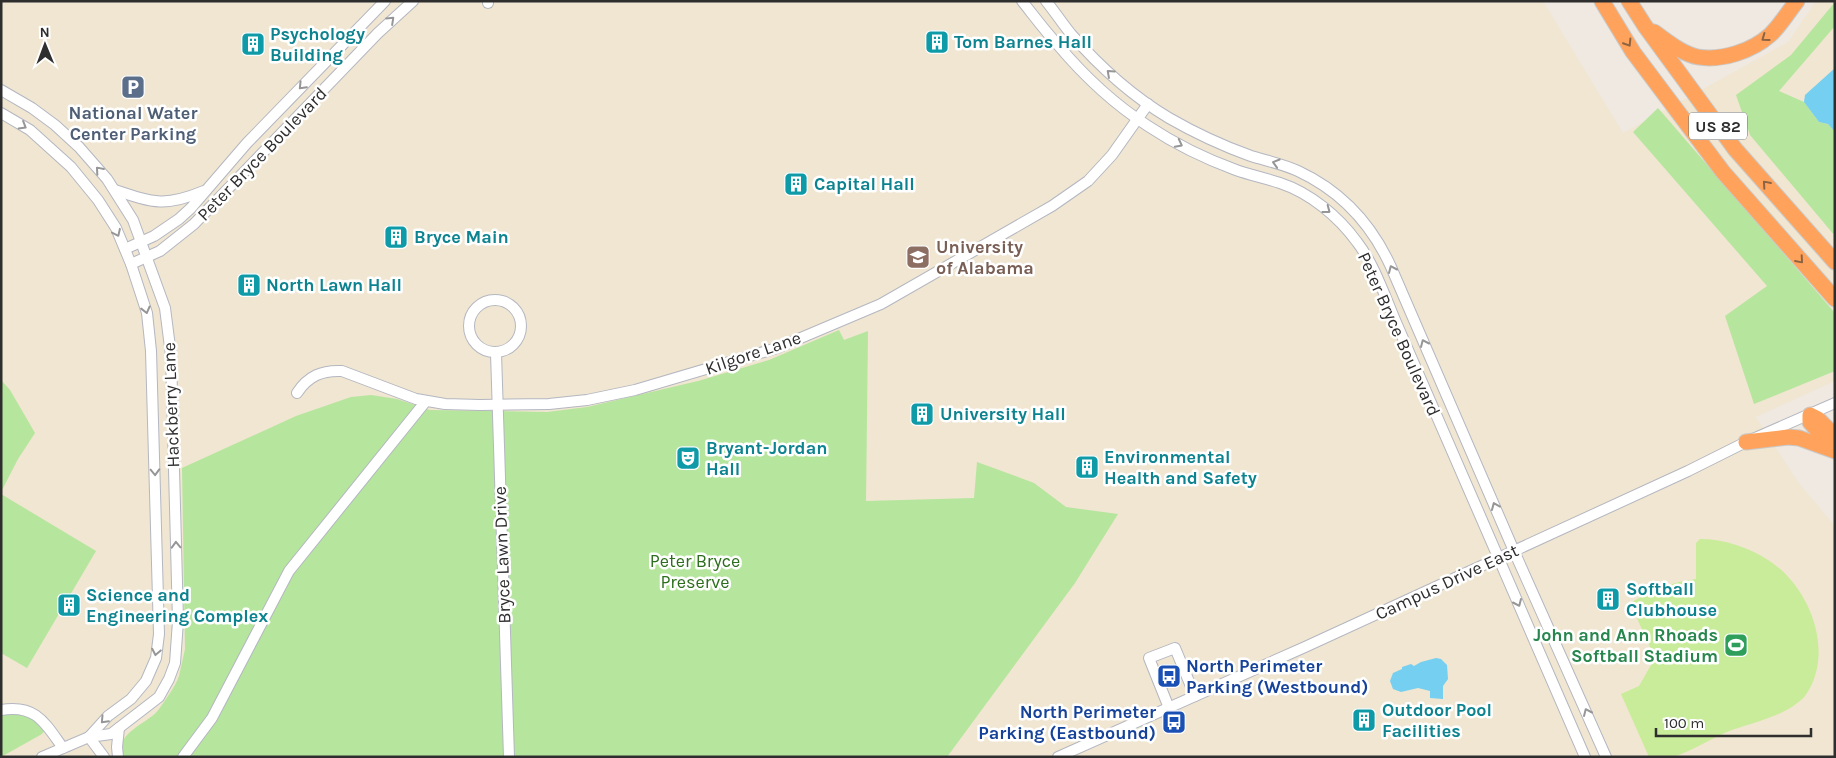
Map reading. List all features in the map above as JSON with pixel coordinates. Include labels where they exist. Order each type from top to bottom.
[{"type":"highway","name":"US 82","points":[[1602,1],[1633,52],[1723,172],[1835,299]]},
{"type":"highway","name":"US 82","points":[[1630,1],[1644,26],[1735,149],[1835,262]]},
{"type":"highway","points":[[1644,26],[1675,47],[1697,57],[1728,56],[1752,47],[1770,35],[1797,1]]},
{"type":"highway","points":[[1835,436],[1818,418],[1810,414],[1810,422],[1835,450]]},
{"type":"highway","points":[[1746,442],[1794,438],[1835,450]]},
{"type":"street","name":"Peter Bryce Boulevard","points":[[125,249],[154,236],[179,219],[253,137],[385,1]]},
{"type":"street","name":"Peter Bryce Boulevard","points":[[131,264],[147,258],[173,242],[206,213],[378,33],[413,1]]},
{"type":"street","name":"Peter Bryce Boulevard","points":[[1022,1],[1057,45],[1080,70],[1095,85],[1138,119],[1161,134],[1212,160],[1282,183],[1309,197],[1333,214],[1350,232],[1366,257],[1378,283],[1585,757]]},
{"type":"street","name":"Peter Bryce Boulevard","points":[[1046,1],[1091,55],[1148,104],[1170,119],[1204,137],[1313,178],[1343,200],[1366,224],[1383,250],[1391,267],[1606,757]]},
{"type":"street","name":"Hackberry Lane","points":[[1,90],[32,108],[55,125],[79,147],[115,190],[133,220],[165,308],[171,355],[178,621],[175,663],[169,679],[158,697],[111,734],[89,737],[42,757]]},
{"type":"street","name":"Kilgore Lane","points":[[297,393],[304,382],[330,370],[342,371],[416,399],[444,404],[549,404],[587,400],[635,390],[777,348],[865,312],[937,273],[1059,201],[1088,181],[1112,155],[1148,104]]},
{"type":"street","name":"Hackberry Lane","points":[[1,113],[30,130],[71,167],[98,200],[116,228],[131,264],[147,313],[151,351],[159,634],[156,658],[146,680],[131,699],[108,716],[89,737]]},
{"type":"street","points":[[115,190],[147,200],[167,202],[184,199],[207,189]]},
{"type":"street","points":[[491,300],[500,300],[509,304],[520,318],[521,326],[516,341],[511,347],[496,353],[487,352],[479,348],[469,333],[468,324],[470,315],[475,308],[482,302],[491,300]]},
{"type":"street","name":"Bryce Lawn Drive","points":[[496,353],[509,757]]},
{"type":"street","points":[[183,757],[212,718],[289,571],[426,401]]},
{"type":"street","name":"Campus Drive East","points":[[1058,757],[1499,558],[1688,471],[1746,442],[1835,403]]},
{"type":"street","points":[[1169,708],[1149,658],[1175,648],[1195,696]]},
{"type":"street","points":[[1,710],[15,707],[38,716],[63,748]]},
{"type":"street","points":[[118,757],[119,728]]},
{"type":"street","points":[[89,737],[104,757]]},
{"type":"shaded area","name":"University of Alabama","points":[[1,1],[1543,1],[1623,133],[1788,42],[1816,1],[1835,1],[1835,381],[1756,417],[1798,482],[1835,526],[1835,757],[1,757]]},
{"type":"green space","points":[[1835,2],[1835,26],[1779,91],[1804,102],[1819,122],[1828,124],[1835,132],[1835,236],[1750,135],[1736,95],[1791,55]]},
{"type":"green space","points":[[1658,108],[1835,313],[1835,371],[1754,404],[1725,316],[1767,286],[1633,132]]},
{"type":"green space","name":"Peter Bryce Preserve","points":[[839,330],[844,340],[868,331],[866,501],[974,498],[977,462],[1034,483],[1066,507],[1118,514],[1075,583],[947,757],[123,757],[121,749],[127,735],[159,709],[173,689],[179,676],[185,649],[182,468],[296,416],[351,397],[371,395],[397,399],[430,410],[547,412],[587,407],[698,381],[769,360]]},
{"type":"green space","points":[[1,380],[10,390],[35,433],[18,459],[1,492]]},
{"type":"green space","points":[[1,494],[96,551],[27,668],[1,653]]},
{"type":"green space","name":"John and Ann Rhoads Softball Stadium","points":[[1700,539],[1727,542],[1752,551],[1768,560],[1796,586],[1814,622],[1818,641],[1818,660],[1814,679],[1805,696],[1779,714],[1727,732],[1677,756],[1649,757],[1621,694],[1639,686],[1655,658],[1630,603],[1661,588],[1678,582],[1696,579],[1696,543]]},
{"type":"green space","points":[[21,713],[38,722],[44,731],[42,734],[1,757],[1,714]]},
{"type":"water","points":[[1835,68],[1835,132],[1828,124],[1819,122],[1804,102],[1805,95]]},
{"type":"water","points":[[1436,658],[1441,659],[1447,665],[1448,679],[1443,686],[1443,699],[1430,698],[1430,691],[1418,688],[1401,692],[1393,689],[1390,681],[1393,673],[1402,669],[1402,667],[1411,664],[1414,666]]},
{"type":"place","name":"Tom Barnes Hall","points":[[937,42]]},
{"type":"place","name":"Psychology Building","points":[[253,44]]},
{"type":"place","name":"National Water Center Parking","points":[[133,87]]},
{"type":"place","name":"Capital Hall","points":[[796,184]]},
{"type":"place","name":"Bryce Main","points":[[396,237]]},
{"type":"place","name":"University of Alabama","points":[[918,257]]},
{"type":"place","name":"North Lawn Hall","points":[[249,285]]},
{"type":"place","name":"University Hall","points":[[922,414]]},
{"type":"place","name":"Bryant-Jordan Hall","points":[[688,458]]},
{"type":"place","name":"Environmental Health and Safety","points":[[1087,467]]},
{"type":"place","name":"Softball Clubhouse","points":[[1608,599]]},
{"type":"place","name":"Science and Engineering Complex","points":[[69,605]]},
{"type":"place","name":"John and Ann Rhoads Softball Stadium","points":[[1736,645]]},
{"type":"place","name":"North Perimeter Parking (Westbound)","points":[[1169,676]]},
{"type":"place","name":"Outdoor Pool Facilities","points":[[1364,720]]},
{"type":"place","name":"North Perimeter Parking (Eastbound)","points":[[1174,722]]}]
